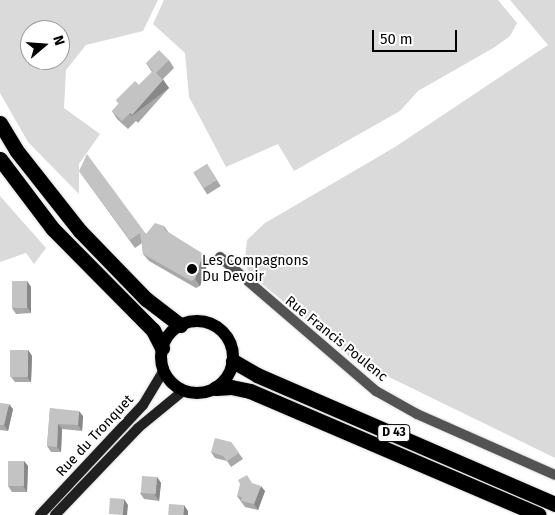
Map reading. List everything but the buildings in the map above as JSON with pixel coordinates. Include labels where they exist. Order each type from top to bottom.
[{"type":"highway","points":[[0,123],[16,150],[80,231],[146,299],[180,325]]},
{"type":"highway","points":[[0,159],[52,229],[153,330],[162,348]]},
{"type":"highway","name":"D 43","points":[[233,361],[257,375],[555,504]]},
{"type":"highway","name":"D 43","points":[[216,388],[231,387],[250,391],[540,515]]},
{"type":"main road","points":[[204,322],[220,329],[228,338],[233,361],[227,376],[216,388],[199,393],[183,391],[171,382],[164,370],[162,348],[166,339],[180,325],[204,322]]},
{"type":"street","name":"Rue Francis Poulenc","points":[[220,257],[376,391],[417,414],[555,475]]},
{"type":"street","name":"Rue du Tronquet","points":[[48,513],[143,405],[164,370]]},
{"type":"street","name":"Rue du Tronquet","points":[[48,513],[138,428],[183,391]]},
{"type":"shaded area","points":[[0,0],[158,0],[143,31],[86,45],[70,65],[70,20],[20,20],[20,70],[66,70],[64,108],[100,134],[79,164],[79,194],[28,142],[0,93]]},
{"type":"shaded area","points":[[164,0],[498,0],[517,23],[510,36],[495,47],[418,91],[400,111],[294,171],[278,144],[226,167],[189,97],[185,53],[153,24]]},
{"type":"shaded area","points":[[510,0],[555,0],[555,458],[352,359],[248,272],[245,259],[247,240],[265,223],[395,147],[548,45]]},
{"type":"shaded area","points":[[0,196],[46,248],[34,264],[26,253],[0,262]]},
{"type":"place","name":"Les Compagnons Du Devoir","points":[[192,269]]}]
